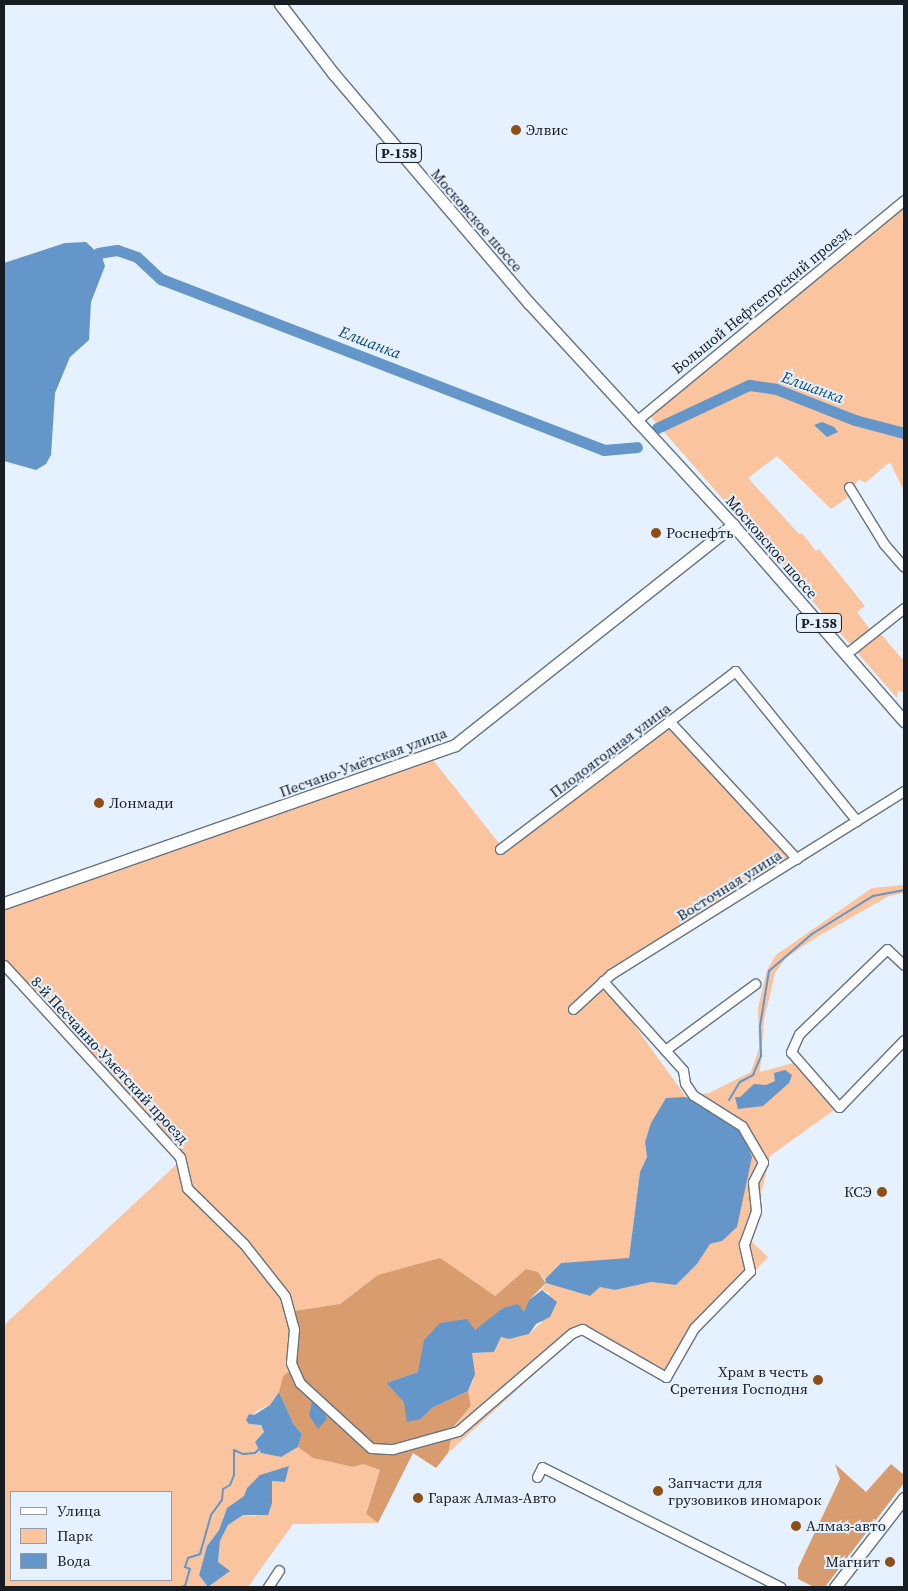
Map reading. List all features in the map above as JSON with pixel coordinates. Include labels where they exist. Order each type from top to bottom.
[{"type":"main road","name":"Московское шоссе","points":[[280,4],[412,167],[638,423],[733,525],[904,721]]},
{"type":"main road","name":"Песчано-Умётская улица","points":[[4,903],[455,745],[733,525]]},
{"type":"main road","points":[[835,1587],[904,1498]]},
{"type":"street","name":"Большой Нефтегорский проезд","points":[[638,423],[904,200]]},
{"type":"street","points":[[849,487],[884,544],[904,567]]},
{"type":"street","points":[[846,654],[904,608]]},
{"type":"street","name":"Плодоягодная улица","points":[[500,849],[670,723],[735,671],[857,821]]},
{"type":"street","points":[[670,723],[797,859]]},
{"type":"street","name":"Восточная улица","points":[[573,1009],[603,981],[904,791]]},
{"type":"street","points":[[904,965],[887,949],[800,1034],[791,1052],[839,1107],[904,1040]]},
{"type":"street","name":"8-й Песчанно-Уметский проезд","points":[[4,965],[164,1136],[180,1157],[187,1188],[266,1270],[285,1296],[293,1320],[291,1363],[300,1383],[371,1448],[393,1448],[458,1431],[484,1412],[572,1333],[582,1329],[666,1377],[694,1328],[750,1271],[744,1244],[756,1211],[753,1182],[763,1162],[742,1126],[693,1094],[685,1083],[683,1070],[665,1050]]},
{"type":"street","points":[[603,981],[665,1050],[755,984]]},
{"type":"street","points":[[537,1477],[542,1467],[781,1587]]},
{"type":"street","points":[[268,1587],[279,1570]]},
{"type":"green space","points":[[904,206],[904,485],[902,487],[890,462],[865,483],[859,479],[846,499],[831,509],[777,456],[748,478],[799,534],[802,533],[816,551],[819,549],[865,606],[857,612],[872,632],[879,626],[880,633],[904,661],[904,692],[897,691],[897,698],[651,417],[654,411]]},
{"type":"green space","points":[[670,727],[789,858],[602,980],[686,1097],[709,1093],[751,1072],[759,1048],[758,1008],[767,970],[776,955],[872,888],[904,885],[904,893],[889,896],[815,938],[786,958],[775,973],[764,1020],[760,1072],[797,1062],[834,1110],[770,1156],[750,1240],[768,1257],[704,1325],[672,1372],[578,1334],[448,1453],[454,1426],[471,1406],[468,1391],[473,1381],[472,1353],[494,1352],[501,1337],[509,1339],[529,1334],[542,1322],[549,1293],[542,1290],[546,1283],[590,1296],[600,1287],[615,1290],[651,1282],[676,1285],[697,1264],[710,1244],[722,1241],[645,1142],[647,1157],[640,1172],[629,1259],[561,1263],[545,1279],[538,1272],[526,1269],[495,1296],[378,1275],[340,1304],[294,1311],[291,1374],[288,1372],[283,1376],[279,1392],[270,1405],[256,1411],[249,1424],[260,1425],[264,1432],[255,1442],[261,1453],[281,1457],[298,1447],[313,1458],[353,1467],[363,1464],[380,1470],[366,1514],[378,1523],[293,1524],[248,1587],[209,1587],[229,1571],[218,1563],[220,1541],[228,1525],[243,1515],[256,1516],[272,1503],[272,1481],[285,1482],[289,1466],[247,1488],[244,1496],[227,1508],[219,1530],[207,1546],[199,1575],[208,1587],[4,1587],[4,1325],[179,1162],[4,968],[4,910],[72,883],[433,760],[506,852]]},
{"type":"shaded area","points":[[440,1258],[495,1296],[526,1269],[538,1272],[546,1283],[529,1300],[524,1313],[503,1308],[492,1319],[421,1365],[418,1372],[386,1383],[421,1419],[432,1408],[468,1391],[471,1406],[454,1426],[448,1453],[436,1468],[413,1453],[378,1523],[366,1514],[380,1470],[363,1464],[353,1467],[313,1458],[298,1447],[302,1434],[294,1425],[279,1392],[283,1376],[288,1372],[292,1374],[294,1311],[340,1304],[378,1275]]},
{"type":"shaded area","points":[[835,1464],[866,1492],[891,1464],[904,1475],[904,1483],[825,1587],[814,1587],[798,1579],[798,1568],[840,1479]]},
{"type":"water","points":[[86,242],[102,257],[105,266],[91,302],[89,340],[70,357],[55,393],[51,455],[46,464],[36,470],[4,461],[4,263],[65,243]]},
{"type":"water","points":[[822,422],[834,427],[838,432],[827,437],[814,425]]},
{"type":"water","points":[[785,1070],[792,1075],[789,1083],[763,1106],[738,1109],[735,1097],[740,1097],[754,1084],[766,1085],[775,1081],[774,1073]]},
{"type":"water","points":[[686,1097],[719,1114],[742,1131],[752,1157],[737,1227],[722,1241],[710,1244],[697,1264],[676,1285],[651,1282],[615,1290],[600,1287],[590,1296],[546,1283],[545,1279],[561,1263],[629,1258],[640,1172],[647,1157],[645,1142],[651,1123],[666,1098]]},
{"type":"water","points":[[542,1290],[557,1302],[550,1317],[536,1324],[529,1334],[509,1339],[501,1337],[494,1352],[472,1353],[475,1374],[468,1391],[432,1408],[421,1419],[407,1422],[404,1402],[386,1383],[418,1372],[424,1340],[440,1323],[467,1319],[475,1330],[503,1308],[518,1304],[524,1312],[529,1300]]},
{"type":"water","points":[[279,1392],[294,1425],[302,1434],[298,1447],[281,1457],[261,1453],[255,1442],[264,1432],[261,1425],[249,1424],[246,1420],[249,1414],[254,1415],[270,1405]]},
{"type":"water","points":[[312,1402],[321,1405],[327,1419],[318,1429],[309,1415]]},
{"type":"water","points":[[289,1466],[285,1482],[272,1481],[272,1503],[268,1515],[243,1515],[228,1525],[220,1541],[218,1562],[230,1571],[208,1587],[199,1575],[207,1546],[219,1530],[227,1508],[244,1496],[247,1488],[260,1475]]},
{"type":"waterway","name":"Елшанка","points":[[98,253],[117,250],[137,257],[161,279],[604,450],[637,447]]},
{"type":"waterway","name":"Елшанка","points":[[657,428],[749,385],[776,389],[855,420],[904,433]]},
{"type":"waterway","points":[[729,1100],[740,1082],[753,1075],[761,1056],[760,1026],[769,971],[812,934],[873,896],[904,890]]},
{"type":"waterway","points":[[181,1587],[185,1586],[190,1569],[185,1567],[188,1558],[200,1554],[211,1515],[222,1500],[223,1489],[230,1485],[234,1475],[234,1450],[243,1454],[255,1453],[259,1449]]},
{"type":"waterway","points":[[171,1587],[179,1587]]},
{"type":"place","name":"Элвис","points":[[516,130]]},
{"type":"place","name":"Роснефть","points":[[656,533]]},
{"type":"place","name":"Лонмади","points":[[99,803]]},
{"type":"place","name":"КСЭ","points":[[882,1192]]},
{"type":"place","name":"Храм в честь Сретения Господня","points":[[818,1380]]},
{"type":"place","name":"Запчасти для грузовиков иномарок","points":[[658,1491]]},
{"type":"place","name":"Гараж Алмаз-Авто","points":[[418,1498]]},
{"type":"place","name":"Алмаз-авто","points":[[796,1526]]},
{"type":"place","name":"Магнит","points":[[890,1562]]}]
